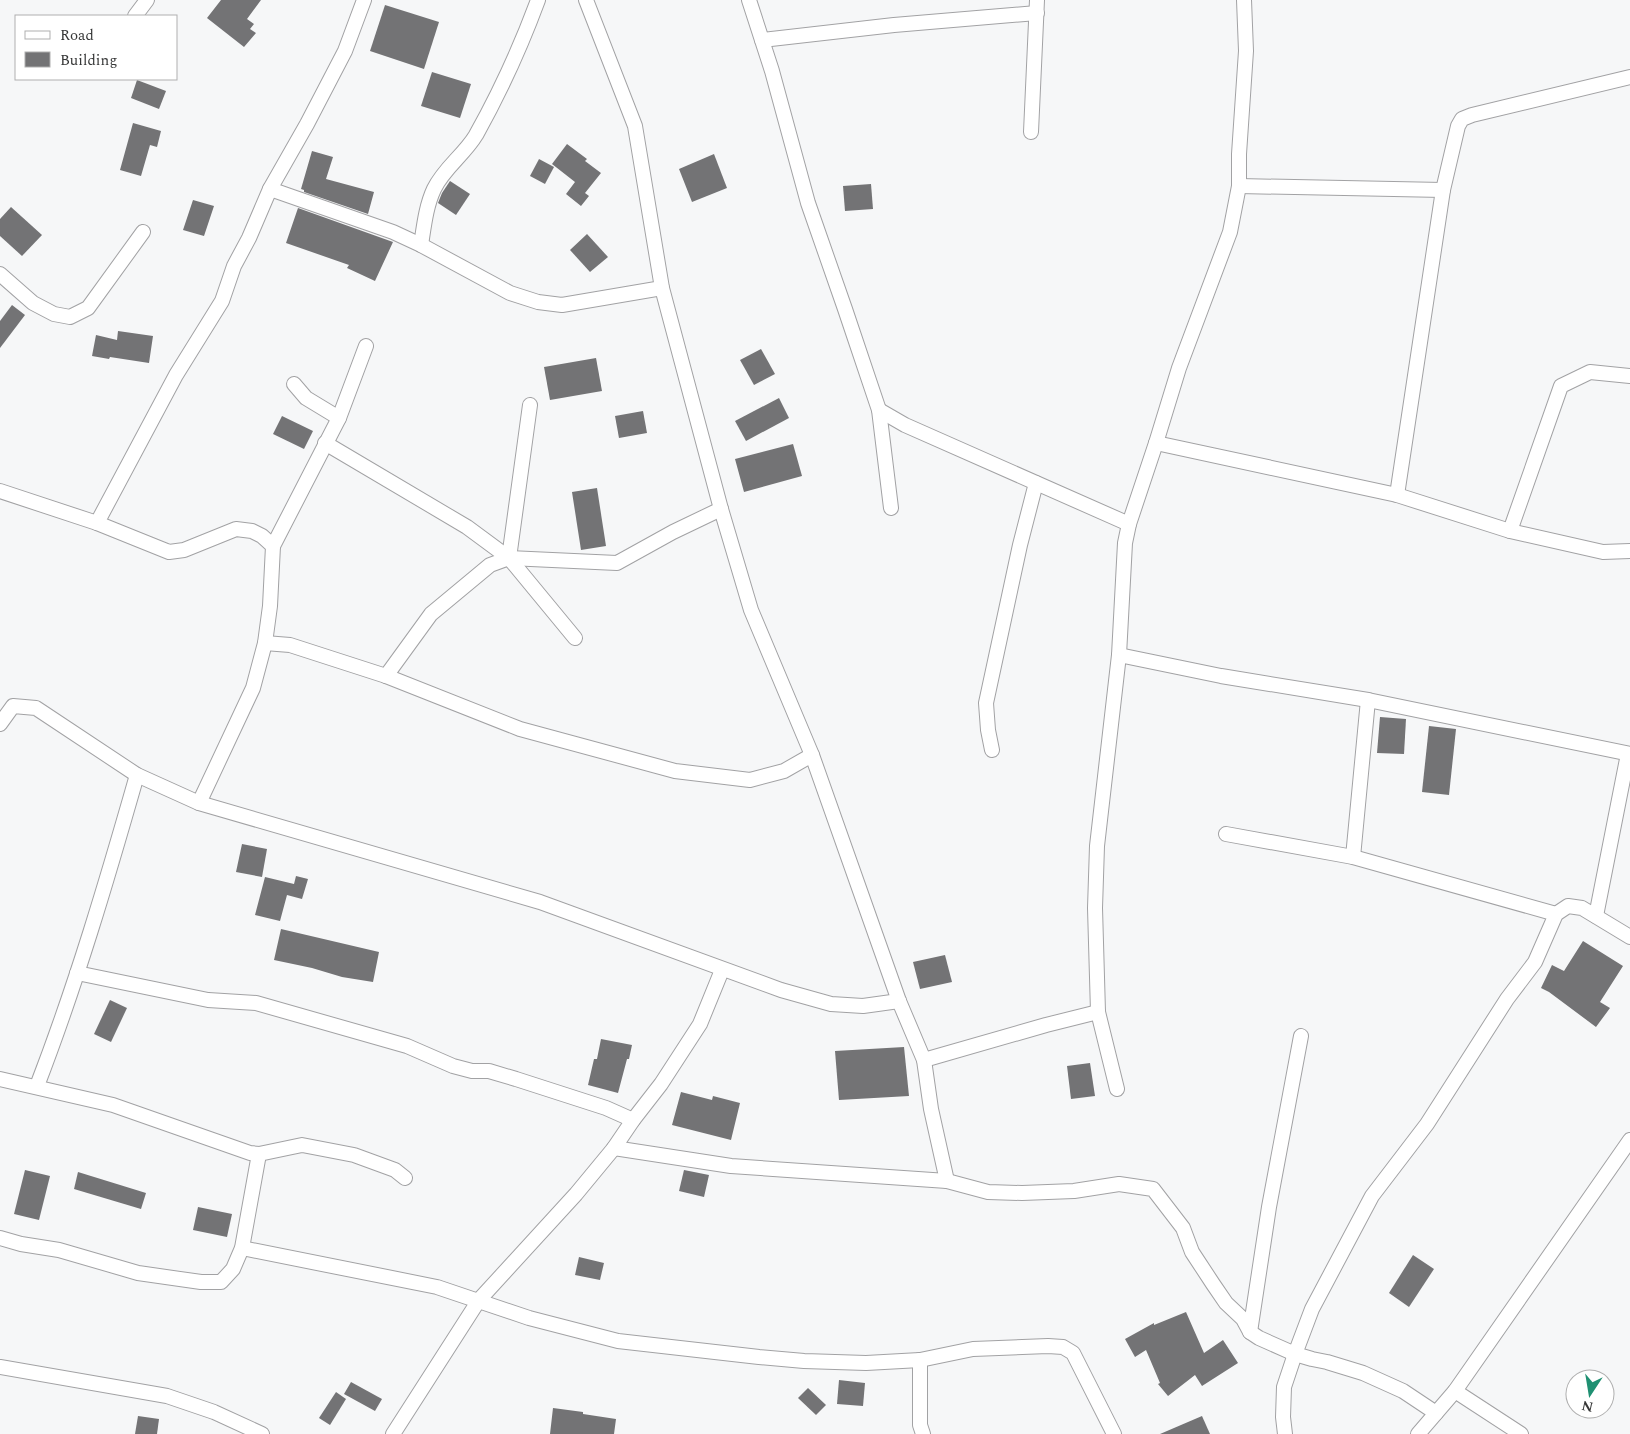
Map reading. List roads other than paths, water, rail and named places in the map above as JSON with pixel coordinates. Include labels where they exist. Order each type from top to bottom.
[{"type":"street","points":[[136,15],[146,0]]},
{"type":"street","points":[[98,523],[176,375],[222,301],[234,266],[270,189],[345,51],[364,0]]},
{"type":"street","points":[[421,244],[428,207],[434,189],[449,167],[475,137],[512,64],[538,0]]},
{"type":"street","points":[[586,0],[635,126],[662,288],[721,509],[751,610],[812,755],[899,1001],[924,1060],[931,1109],[947,1181]]},
{"type":"street","points":[[749,0],[772,72],[808,203],[846,309],[879,410],[890,508]]},
{"type":"street","points":[[1117,1088],[1098,1012],[1095,908],[1097,846],[1119,656],[1125,543],[1129,524],[1180,368],[1230,232],[1238,186],[1246,51],[1244,0]]},
{"type":"street","points":[[762,40],[1037,6],[1031,132]]},
{"type":"street","points":[[1397,495],[1443,190],[1458,126],[1462,119],[1630,77]]},
{"type":"street","points":[[1238,186],[1443,190]]},
{"type":"street","points":[[270,189],[365,221],[421,244],[510,293],[538,302],[562,305],[662,288]]},
{"type":"street","points":[[0,274],[33,303],[54,314],[70,316],[88,308],[143,232]]},
{"type":"street","points":[[198,803],[253,688],[265,643],[270,606],[273,546],[339,418],[366,346]]},
{"type":"street","points":[[1510,531],[1561,386],[1590,372],[1630,376]]},
{"type":"street","points":[[294,384],[306,398],[339,418]]},
{"type":"street","points":[[509,558],[530,405]]},
{"type":"street","points":[[879,410],[905,426],[1129,524]]},
{"type":"street","points":[[1156,443],[1397,495],[1510,531],[1603,552],[1630,551]]},
{"type":"street","points":[[325,444],[467,528],[509,558],[575,638]]},
{"type":"street","points":[[992,750],[986,703],[1020,545],[1036,483]]},
{"type":"street","points":[[0,492],[98,523],[169,552],[184,550],[236,529],[252,531],[262,536],[273,546]]},
{"type":"street","points":[[386,676],[431,614],[490,565],[509,558],[617,563],[673,532],[721,509]]},
{"type":"street","points":[[265,643],[290,645],[386,676],[520,729],[675,771],[750,780],[784,771],[812,755]]},
{"type":"street","points":[[1119,656],[1221,676],[1368,700],[1629,754],[1596,916]]},
{"type":"street","points":[[1353,857],[1368,700]]},
{"type":"street","points":[[0,724],[13,706],[36,708],[137,775],[198,803],[540,902],[781,990],[831,1004],[864,1006],[899,1001]]},
{"type":"street","points":[[37,1086],[53,1044],[107,882],[137,775]]},
{"type":"street","points":[[1226,834],[1353,857],[1556,914]]},
{"type":"street","points":[[1284,1434],[1284,1387],[1312,1309],[1372,1196],[1427,1124],[1507,999],[1535,962],[1556,914],[1568,906],[1582,908],[1630,937]]},
{"type":"street","points":[[393,1434],[479,1300],[576,1194],[614,1148],[661,1084],[700,1024],[722,970]]},
{"type":"street","points":[[77,972],[208,1000],[256,1003],[407,1046],[453,1066],[472,1071],[489,1071],[516,1079],[606,1108],[633,1120]]},
{"type":"street","points":[[924,1060],[1098,1012]]},
{"type":"street","points":[[1250,1332],[1269,1207],[1301,1036]]},
{"type":"street","points":[[0,1079],[113,1105],[250,1153],[259,1154],[302,1145],[354,1155],[395,1170],[405,1178]]},
{"type":"street","points":[[1418,1434],[1455,1391],[1630,1140]]},
{"type":"street","points":[[614,1148],[731,1166],[947,1181],[988,1192],[1074,1191],[1119,1184],[1153,1190],[1183,1228],[1192,1252],[1213,1284],[1250,1332],[1295,1354],[1363,1373],[1404,1391],[1436,1413]]},
{"type":"street","points":[[0,1238],[21,1244],[59,1250],[138,1273],[201,1282],[221,1282],[233,1269],[242,1248],[259,1154]]},
{"type":"street","points":[[242,1248],[437,1286],[529,1318],[618,1341],[804,1361],[866,1363],[920,1360],[973,1349],[1063,1347],[1072,1353],[1114,1434]]},
{"type":"street","points":[[920,1360],[920,1425],[923,1434]]},
{"type":"street","points":[[0,1367],[167,1396],[214,1412],[262,1434]]},
{"type":"street","points":[[1455,1391],[1521,1434]]}]
